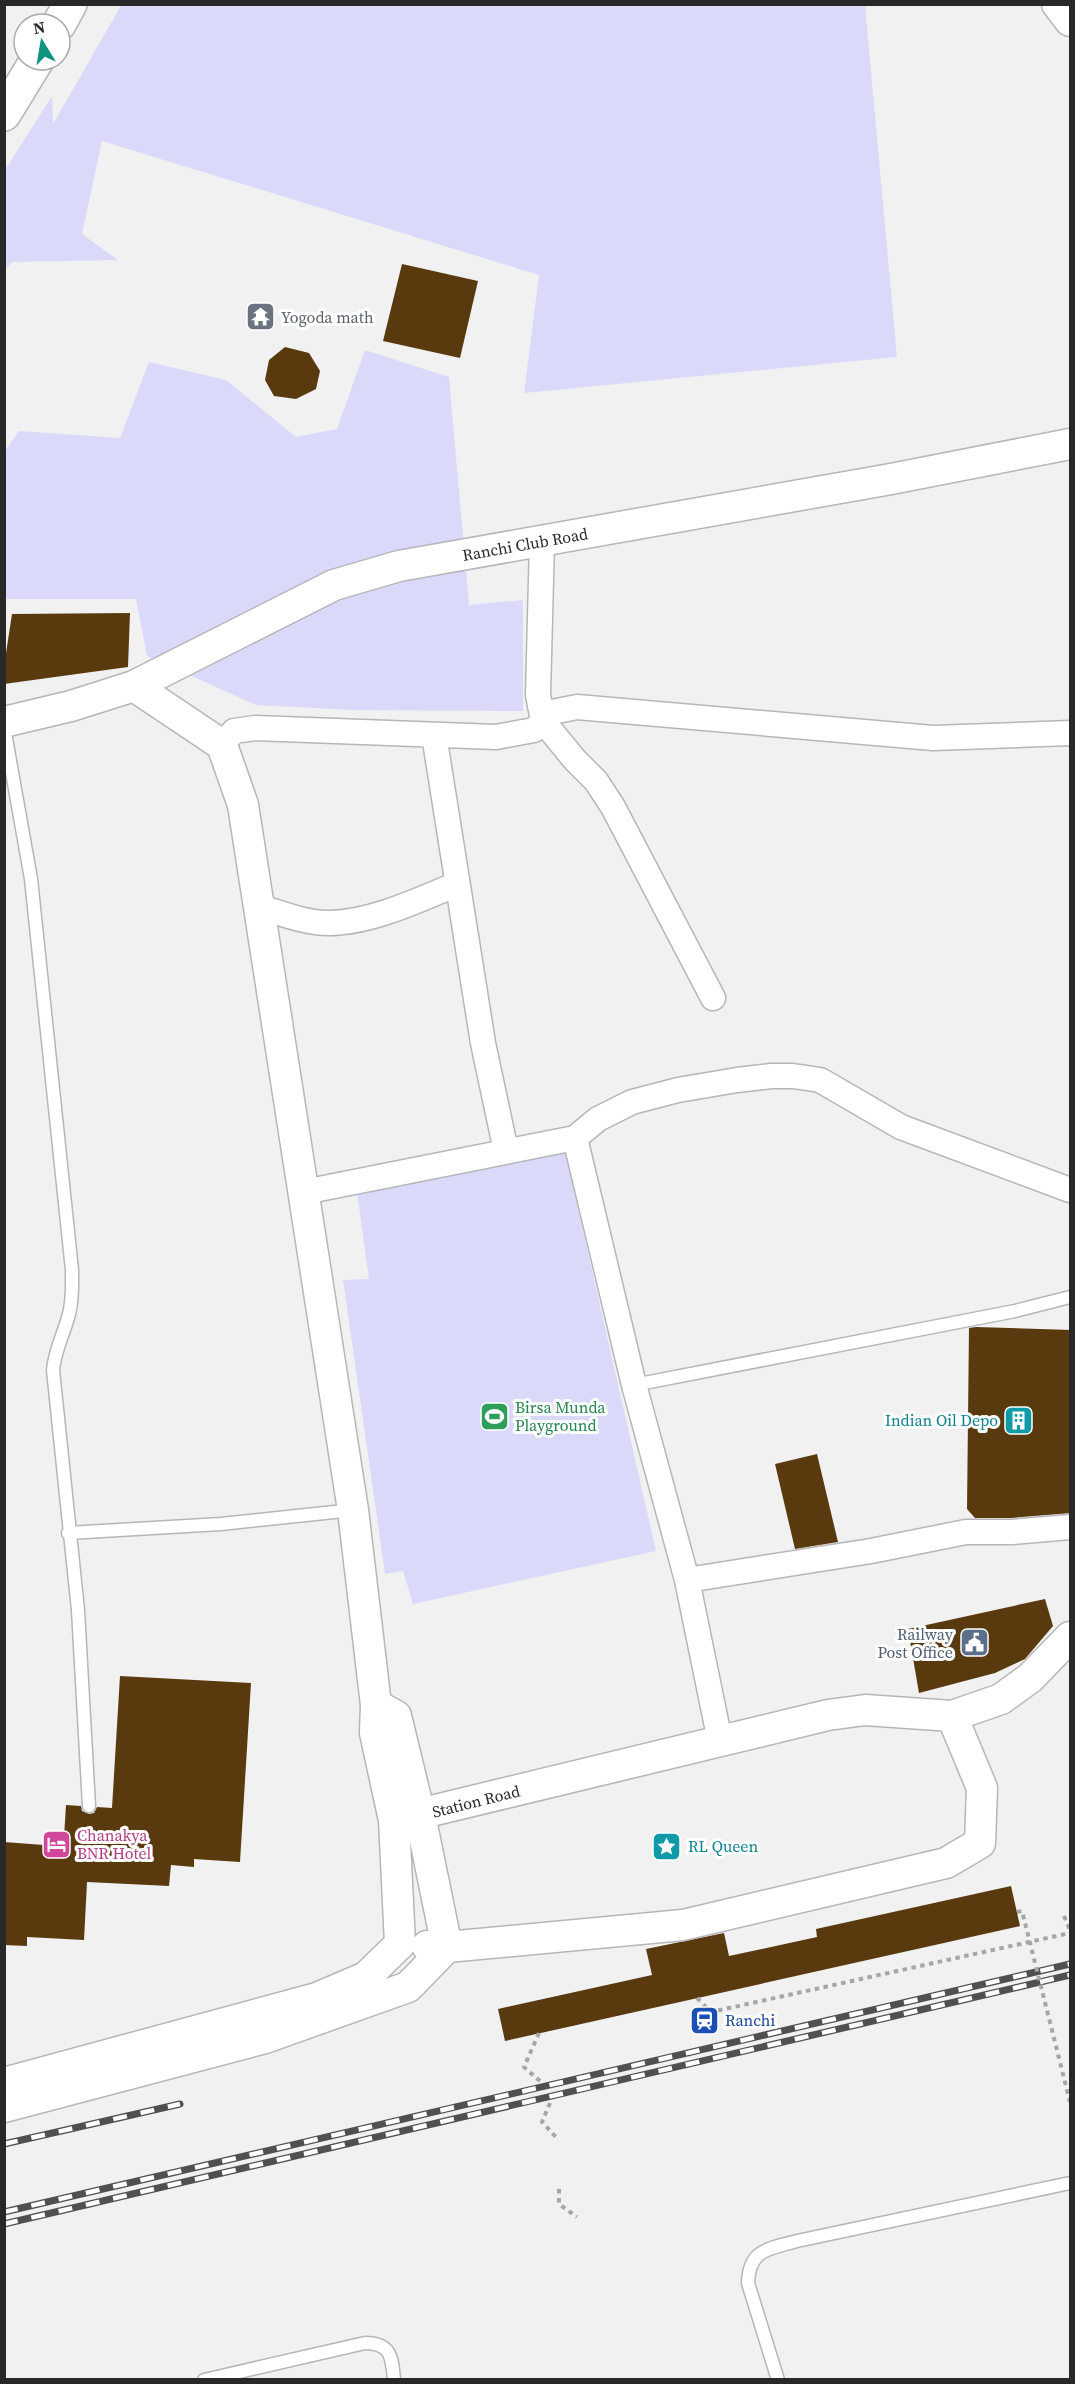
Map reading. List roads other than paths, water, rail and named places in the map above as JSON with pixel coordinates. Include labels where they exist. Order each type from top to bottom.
[{"type":"main road","points":[[4,114],[30,72]]},
{"type":"street","points":[[1057,4],[1071,21]]},
{"type":"street","name":"Ranchi Club Road","points":[[4,722],[71,706],[134,686],[334,585],[399,566],[891,479],[1071,444]]},
{"type":"street","points":[[542,541],[538,695],[543,721],[596,781],[613,807],[713,998]]},
{"type":"street","points":[[4,2083],[317,1998],[366,1977],[400,1944],[407,1818],[396,1716],[376,1705],[353,1510],[243,805],[222,745],[134,686]]},
{"type":"street","points":[[222,745],[234,731],[255,728],[496,737],[534,730],[552,712],[577,707],[933,738],[1071,733]]},
{"type":"street","points":[[434,735],[483,1043],[506,1151]]},
{"type":"street","points":[[260,907],[306,920],[328,923],[363,918],[419,900],[457,884]]},
{"type":"street","points":[[304,1192],[575,1138],[598,1119],[632,1102],[678,1090],[771,1076],[794,1076],[820,1080],[901,1127],[1071,1190]]},
{"type":"street","points":[[575,1138],[634,1385],[687,1580],[720,1741]]},
{"type":"street","points":[[687,1580],[871,1551],[966,1532],[1012,1532],[1071,1527]]},
{"type":"street","name":"Station Road","points":[[407,1818],[828,1715],[865,1710],[952,1716],[1001,1699],[1030,1678],[1071,1637]]},
{"type":"street","points":[[400,1944],[447,1947],[683,1925],[946,1863],[980,1843],[982,1788],[952,1716]]},
{"type":"street","points":[[407,1818],[447,1947]]},
{"type":"street","points":[[4,2107],[265,2038],[408,1987],[447,1947]]},
{"type":"lane","points":[[4,728],[32,879],[72,1270],[72,1299],[69,1316],[54,1355],[53,1370],[68,1533],[78,1610],[89,1806]]},
{"type":"lane","points":[[634,1385],[1015,1311],[1071,1297]]},
{"type":"lane","points":[[68,1533],[221,1524],[353,1510]]},
{"type":"lane","points":[[778,2379],[748,2283],[748,2268],[757,2255],[797,2241],[1071,2183]]},
{"type":"lane","points":[[204,2379],[365,2343],[378,2343],[386,2349],[392,2359],[394,2379]]},
{"type":"railway","points":[[4,2212],[1070,1964]]},
{"type":"railway","points":[[4,2224],[1070,1975]]},
{"type":"railway","points":[[4,2144],[180,2104]]},
{"type":"place","name":"Yogoda math","points":[[260,317]]},
{"type":"place","name":"Birsa Munda Playground","points":[[494,1416]]},
{"type":"place","name":"Indian Oil Depo","points":[[1019,1420]]},
{"type":"place","name":"Railway Post Office","points":[[974,1643]]},
{"type":"place","name":"Chanakya BNR Hotel","points":[[56,1844]]},
{"type":"place","name":"RL Queen","points":[[667,1846]]},
{"type":"place","name":"Ranchi","points":[[704,2020]]}]
